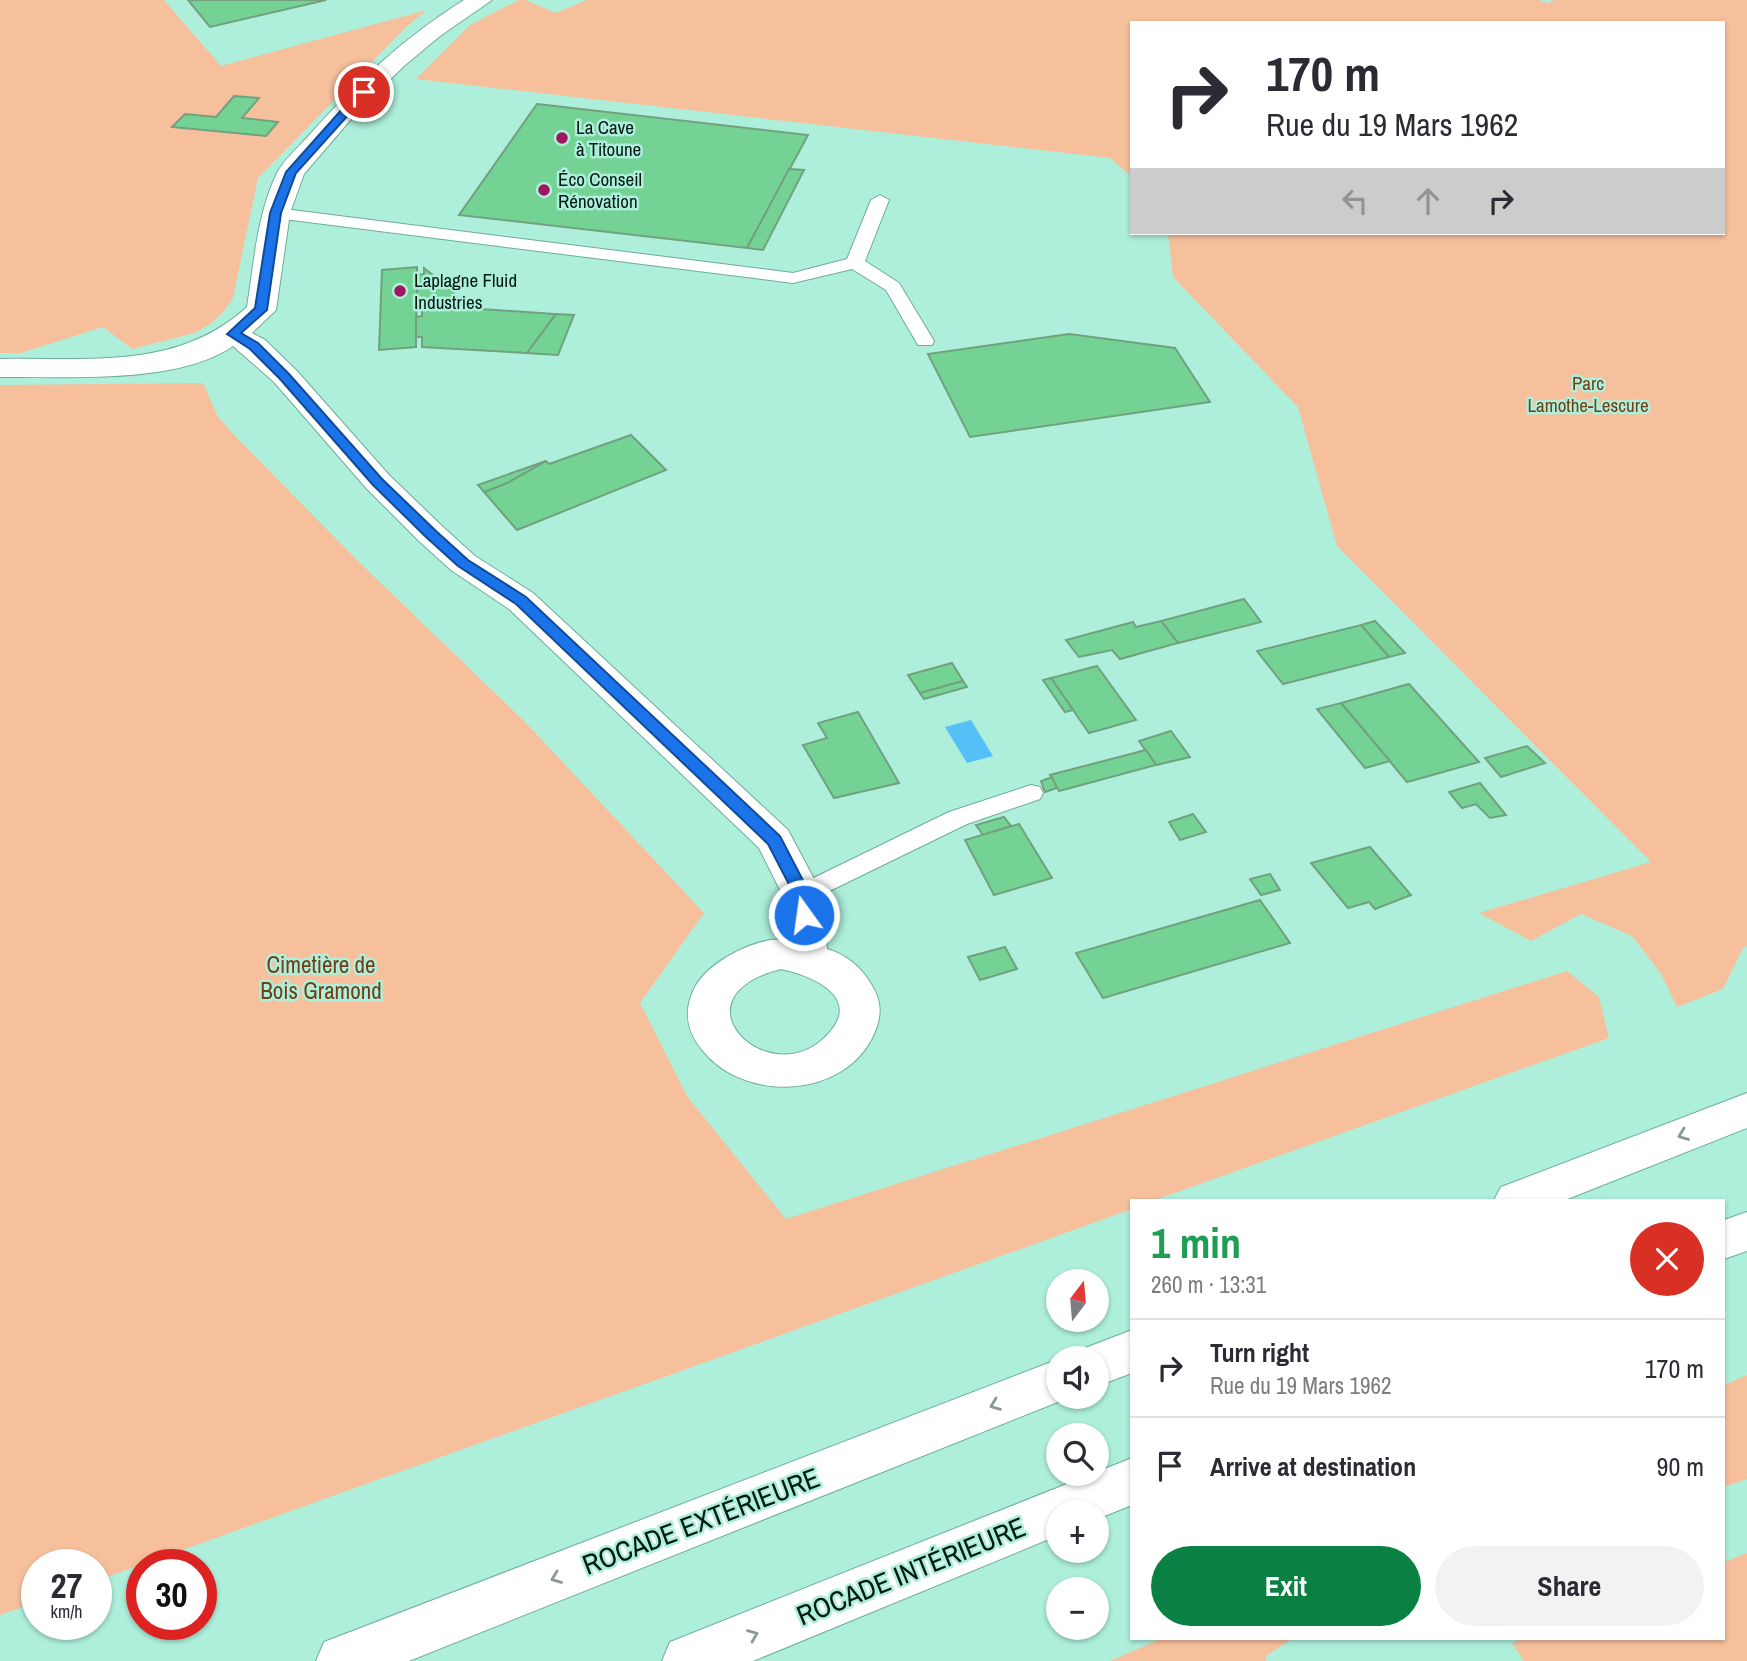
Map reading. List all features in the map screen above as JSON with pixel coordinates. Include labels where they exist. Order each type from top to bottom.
[{"type":"main road","points":[[0,368],[151,365],[212,347],[233,334],[261,310],[276,213],[291,172],[349,106],[431,31],[480,0]]},
{"type":"main road","points":[[233,334],[254,346],[285,376],[378,482],[431,534],[463,563],[521,601],[774,840],[802,894],[807,956]]},
{"type":"main road","points":[[1520,1199],[1747,1110]]},
{"type":"main road","points":[[1725,1240],[1747,1231]]},
{"type":"main road","points":[[1109,1360],[1130,1352]]},
{"type":"main road","name":"ROCADE EXTÉRIEURE","points":[[343,1661],[1046,1385]]},
{"type":"main road","name":"ROCADE INTÉRIEURE","points":[[690,1661],[1130,1482]]},
{"type":"lane","points":[[855,263],[880,200]]},
{"type":"lane","points":[[276,213],[793,278],[855,263],[893,287],[925,341]]},
{"type":"lane","points":[[802,894],[958,818],[1031,793]]},
{"type":"green space","points":[[0,0],[164,0],[221,66],[427,10],[406,27],[258,178],[233,298],[213,322],[195,333],[132,349],[103,327],[21,353],[0,353]]},
{"type":"green space","name":"Parc Lamothe-Lescure","points":[[519,0],[526,0],[555,13],[587,0],[1539,0],[1548,3],[1554,0],[1747,0],[1747,946],[1743,948],[1723,989],[1677,1007],[1661,974],[1632,936],[1581,914],[1531,941],[1479,913],[1651,862],[1337,546],[1298,407],[1173,277],[1168,235],[1725,235],[1725,21],[1130,21],[1130,175],[1110,158],[416,79],[470,25]]},
{"type":"green space","name":"Cimetière de Bois Gramond","points":[[203,383],[218,417],[236,437],[358,561],[526,723],[704,913],[640,1003],[687,1096],[786,1219],[1567,971],[1599,997],[1609,1038],[1158,1199],[1130,1199],[1130,1210],[185,1549],[126,1549],[126,1570],[112,1575],[112,1549],[21,1549],[21,1608],[0,1615],[0,385]]},
{"type":"green space","points":[[1747,1375],[1747,1479],[1725,1487],[1725,1385]]},
{"type":"green space","points":[[1747,1553],[1747,1661],[1524,1661],[1512,1643],[1519,1640],[1725,1640],[1725,1562]]},
{"type":"green space","points":[[1158,1640],[1290,1640],[1265,1657],[1267,1661],[1110,1661]]},
{"type":"water","points":[[971,720],[993,756],[967,763],[945,727]]},
{"type":"building","points":[[188,0],[326,0],[210,27]]},
{"type":"building","points":[[234,96],[259,98],[242,118],[278,122],[266,136],[172,127],[185,114],[216,117]]},
{"type":"building","points":[[537,104],[808,135],[747,248],[459,215]]},
{"type":"building","points":[[789,169],[804,170],[763,250],[747,248]]},
{"type":"building","points":[[417,267],[416,347],[379,350],[382,270]]},
{"type":"building","points":[[424,268],[459,299],[417,302],[417,275],[424,274]]},
{"type":"building","points":[[422,305],[556,314],[527,353],[422,347],[422,337],[416,337],[416,317],[422,316]]},
{"type":"building","points":[[556,314],[574,315],[558,355],[527,353]]},
{"type":"building","points":[[1069,334],[1175,348],[1210,402],[970,437],[928,354]]},
{"type":"building","points":[[631,435],[666,470],[517,530],[484,492],[507,483],[546,461],[549,464]]},
{"type":"building","points":[[546,461],[507,483],[484,492],[478,485]]},
{"type":"building","points":[[1244,599],[1261,622],[1178,643],[1161,621]]},
{"type":"building","points":[[1161,621],[1178,643],[1120,659],[1112,650],[1079,657],[1066,640],[1133,622],[1136,627]]},
{"type":"building","points":[[1375,621],[1405,653],[1389,657],[1361,625]]},
{"type":"building","points":[[1361,625],[1389,657],[1283,684],[1257,651]]},
{"type":"building","points":[[952,663],[963,681],[920,693],[908,675]]},
{"type":"building","points":[[1097,666],[1136,720],[1089,733],[1051,678]]},
{"type":"building","points":[[1051,678],[1073,710],[1065,712],[1043,680]]},
{"type":"building","points":[[963,681],[967,687],[924,699],[920,693]]},
{"type":"building","points":[[1409,684],[1479,762],[1407,782],[1341,703]]},
{"type":"building","points":[[1341,703],[1390,761],[1365,768],[1317,709]]},
{"type":"building","points":[[858,712],[899,783],[834,798],[803,745],[827,738],[818,723]]},
{"type":"building","points":[[1171,731],[1190,757],[1156,765],[1139,741]]},
{"type":"building","points":[[1527,746],[1545,763],[1501,777],[1485,758]]},
{"type":"building","points":[[1146,750],[1156,765],[1059,791],[1050,775]]},
{"type":"building","points":[[1052,777],[1057,788],[1045,792],[1041,781]]},
{"type":"building","points":[[1480,783],[1506,815],[1490,818],[1476,804],[1462,808],[1449,792]]},
{"type":"building","points":[[1193,814],[1206,832],[1180,840],[1169,822]]},
{"type":"building","points":[[1004,817],[1011,826],[983,835],[976,825]]},
{"type":"building","points":[[1019,824],[1052,878],[994,895],[965,840]]},
{"type":"building","points":[[1370,847],[1411,895],[1375,909],[1369,902],[1348,908],[1311,863]]},
{"type":"building","points":[[1270,874],[1280,890],[1261,895],[1250,879]]},
{"type":"building","points":[[1260,900],[1290,943],[1103,998],[1076,953]]},
{"type":"building","points":[[1005,947],[1017,969],[980,980],[968,957]]},
{"type":"place","name":"La Cave à Titoune","points":[[562,138]]},
{"type":"place","name":"Éco Conseil Rénovation","points":[[544,190]]},
{"type":"place","name":"Laplagne Fluid Industries","points":[[400,291]]},
{"type":"route","points":[[364,92],[291,172],[276,213],[261,310],[233,334],[254,346],[285,376],[378,482],[431,534],[463,563],[521,601],[774,840],[802,894],[804,915]]}]
